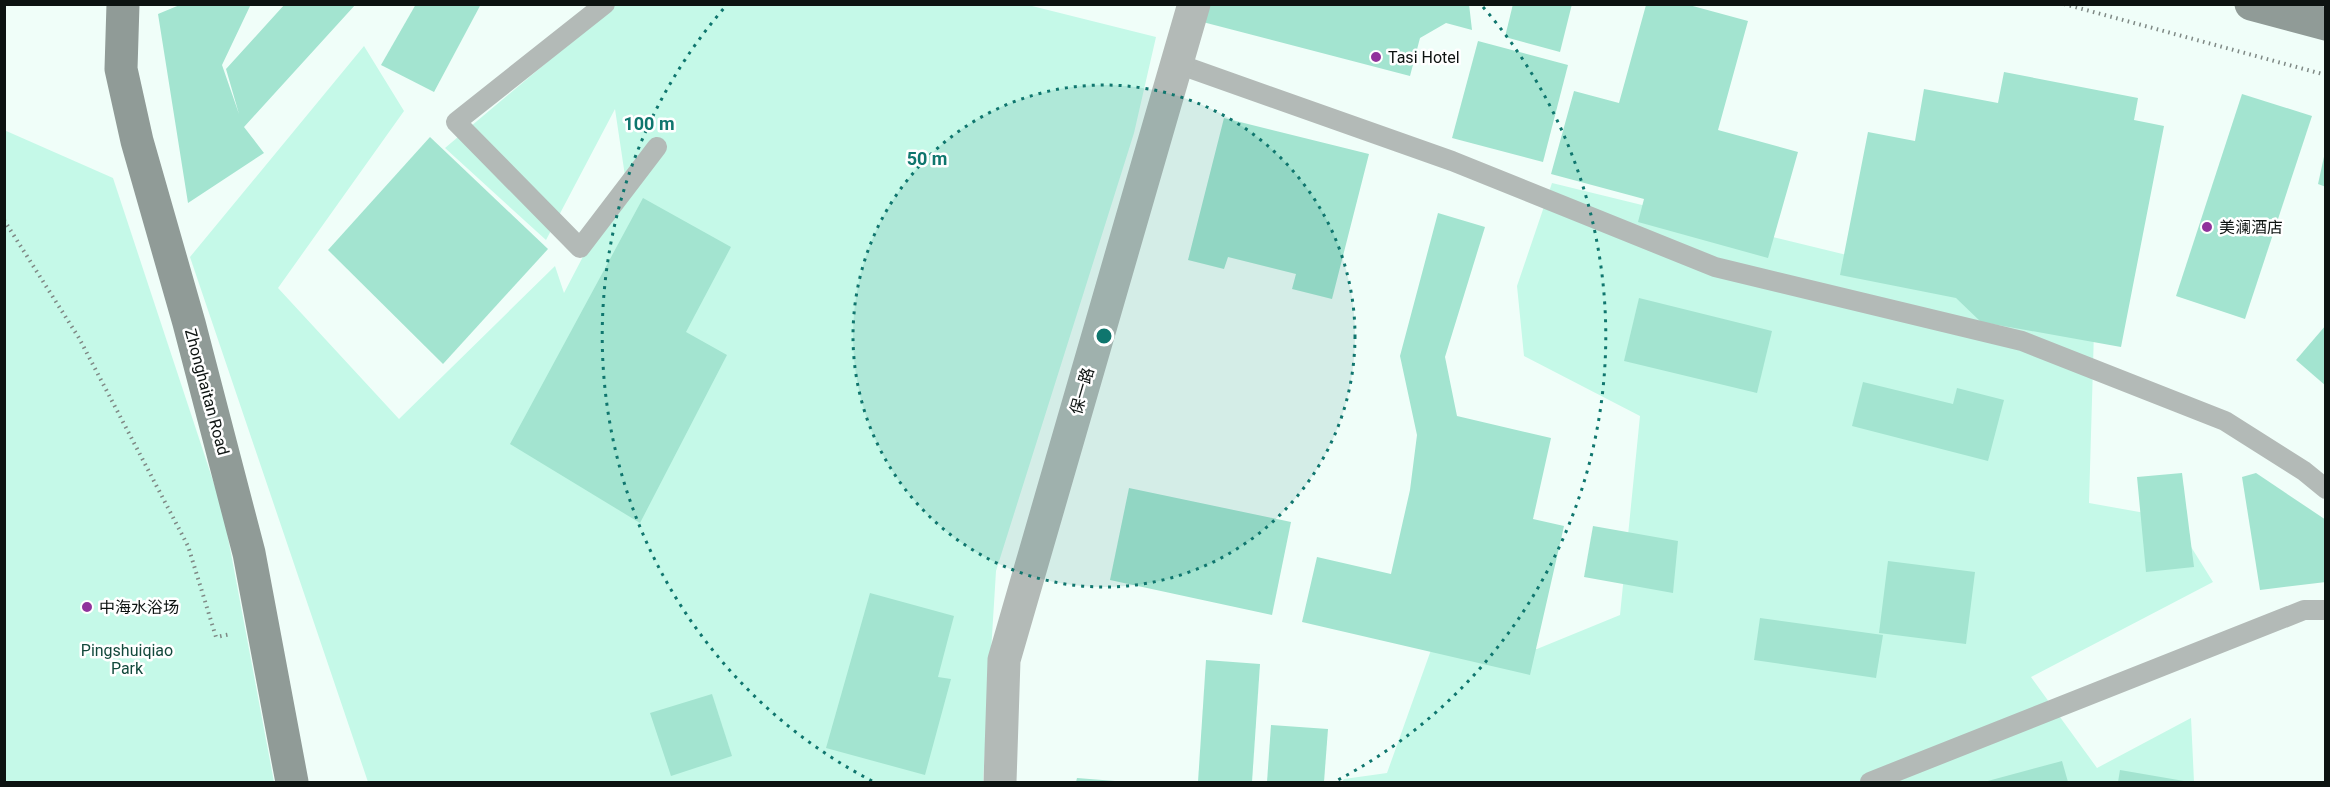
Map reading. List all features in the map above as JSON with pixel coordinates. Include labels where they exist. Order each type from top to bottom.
[{"type":"main road","name":"Zhonghaitan Road","points":[[123,4],[121,69],[137,141],[189,323],[249,553],[292,783]]},
{"type":"main road","points":[[2251,4],[2325,24]]},
{"type":"street","name":"保一路","points":[[1000,783],[1004,660],[1194,4]]},
{"type":"lane","points":[[605,4],[456,122],[580,248],[657,147]]},
{"type":"lane","points":[[1178,64],[1452,161],[1715,267],[2022,340],[2225,421],[2304,471],[2325,489]]},
{"type":"lane","points":[[1870,783],[2304,610],[2325,610]]},
{"type":"path","points":[[2064,4],[2325,75]]},
{"type":"path","points":[[4,220],[80,338],[189,546],[216,637],[262,627]]},
{"type":"green space","points":[[1024,4],[1156,37],[1134,133],[996,571],[983,782],[368,782],[190,257],[364,46],[404,111],[278,288],[399,419],[555,266],[564,293],[625,176],[615,109],[546,240],[445,148],[615,5]]},
{"type":"green space","name":"Pingshuiqiao Park","points":[[4,130],[113,178],[223,511],[274,782],[5,782]]},
{"type":"green space","points":[[1552,183],[1941,278],[2094,331],[2089,503],[2173,518],[2213,582],[2031,677],[2097,768],[2191,718],[2194,782],[1342,782],[1344,779],[1387,773],[1431,650],[1537,649],[1620,615],[1640,416],[1524,356],[1517,286]]},
{"type":"building","points":[[182,4],[251,4],[222,65],[239,114],[226,69],[285,4],[356,4],[244,127],[264,153],[188,203],[158,14]]},
{"type":"building","points":[[416,4],[481,4],[434,92],[381,65]]},
{"type":"building","name":"Tasi Hotel","points":[[1200,4],[1469,4],[1472,30],[1446,23],[1420,38],[1410,76],[1195,20]]},
{"type":"building","points":[[1513,4],[1572,4],[1560,52],[1505,37]]},
{"type":"building","points":[[1646,5],[1689,5],[1748,21],[1718,130],[1798,152],[1768,258],[1638,222],[1644,199],[1551,174],[1574,91],[1619,103]]},
{"type":"building","points":[[1478,41],[1568,65],[1543,162],[1452,138]]},
{"type":"building","points":[[2004,72],[2138,98],[2134,120],[2164,126],[2121,347],[1981,322],[1956,298],[1840,275],[1868,132],[1915,141],[1924,89],[1998,103]]},
{"type":"building","points":[[2242,94],[2312,116],[2245,319],[2176,296]]},
{"type":"building","points":[[1224,118],[1369,154],[1332,299],[1292,289],[1296,274],[1228,257],[1224,269],[1188,260]]},
{"type":"building","points":[[430,137],[548,249],[443,364],[328,250]]},
{"type":"building","points":[[2326,152],[2326,187],[2318,184]]},
{"type":"building","points":[[643,198],[731,247],[686,332],[727,355],[640,523],[510,444]]},
{"type":"building","points":[[1438,213],[1485,227],[1445,357],[1457,416],[1551,438],[1533,519],[1564,526],[1530,675],[1302,622],[1317,557],[1391,574],[1410,490],[1417,435],[1400,356]]},
{"type":"building","points":[[1639,298],[1772,331],[1757,393],[1624,361]]},
{"type":"building","points":[[2326,325],[2326,386],[2296,360]]},
{"type":"building","points":[[1863,382],[1953,404],[1957,388],[2004,400],[1988,461],[1852,426]]},
{"type":"building","points":[[2182,473],[2194,567],[2146,572],[2137,477]]},
{"type":"building","points":[[2256,473],[2326,520],[2326,582],[2260,590],[2242,477]]},
{"type":"building","points":[[1129,488],[1291,522],[1272,615],[1110,580]]},
{"type":"building","points":[[1593,526],[1678,541],[1673,593],[1584,577]]},
{"type":"building","points":[[1888,561],[1975,572],[1966,644],[1879,633]]},
{"type":"building","points":[[870,593],[954,616],[938,677],[951,679],[925,775],[826,748]]},
{"type":"building","points":[[1760,618],[1883,635],[1876,678],[1754,660]]},
{"type":"building","points":[[1206,660],[1260,664],[1252,782],[1198,782]]},
{"type":"building","points":[[712,694],[732,756],[671,776],[650,713]]},
{"type":"building","points":[[1271,725],[1328,729],[1324,782],[1267,782]]},
{"type":"building","points":[[2062,761],[2068,782],[1984,782]]},
{"type":"building","points":[[2120,770],[2184,781],[2184,782],[2118,782]]},
{"type":"building","points":[[1077,778],[1115,781],[1115,782],[1076,782]]},
{"type":"place","name":"Tasi Hotel","points":[[1376,57]]},
{"type":"place","name":"美澜酒店","points":[[2207,227]]},
{"type":"place","name":"中海水浴场","points":[[87,607]]}]
